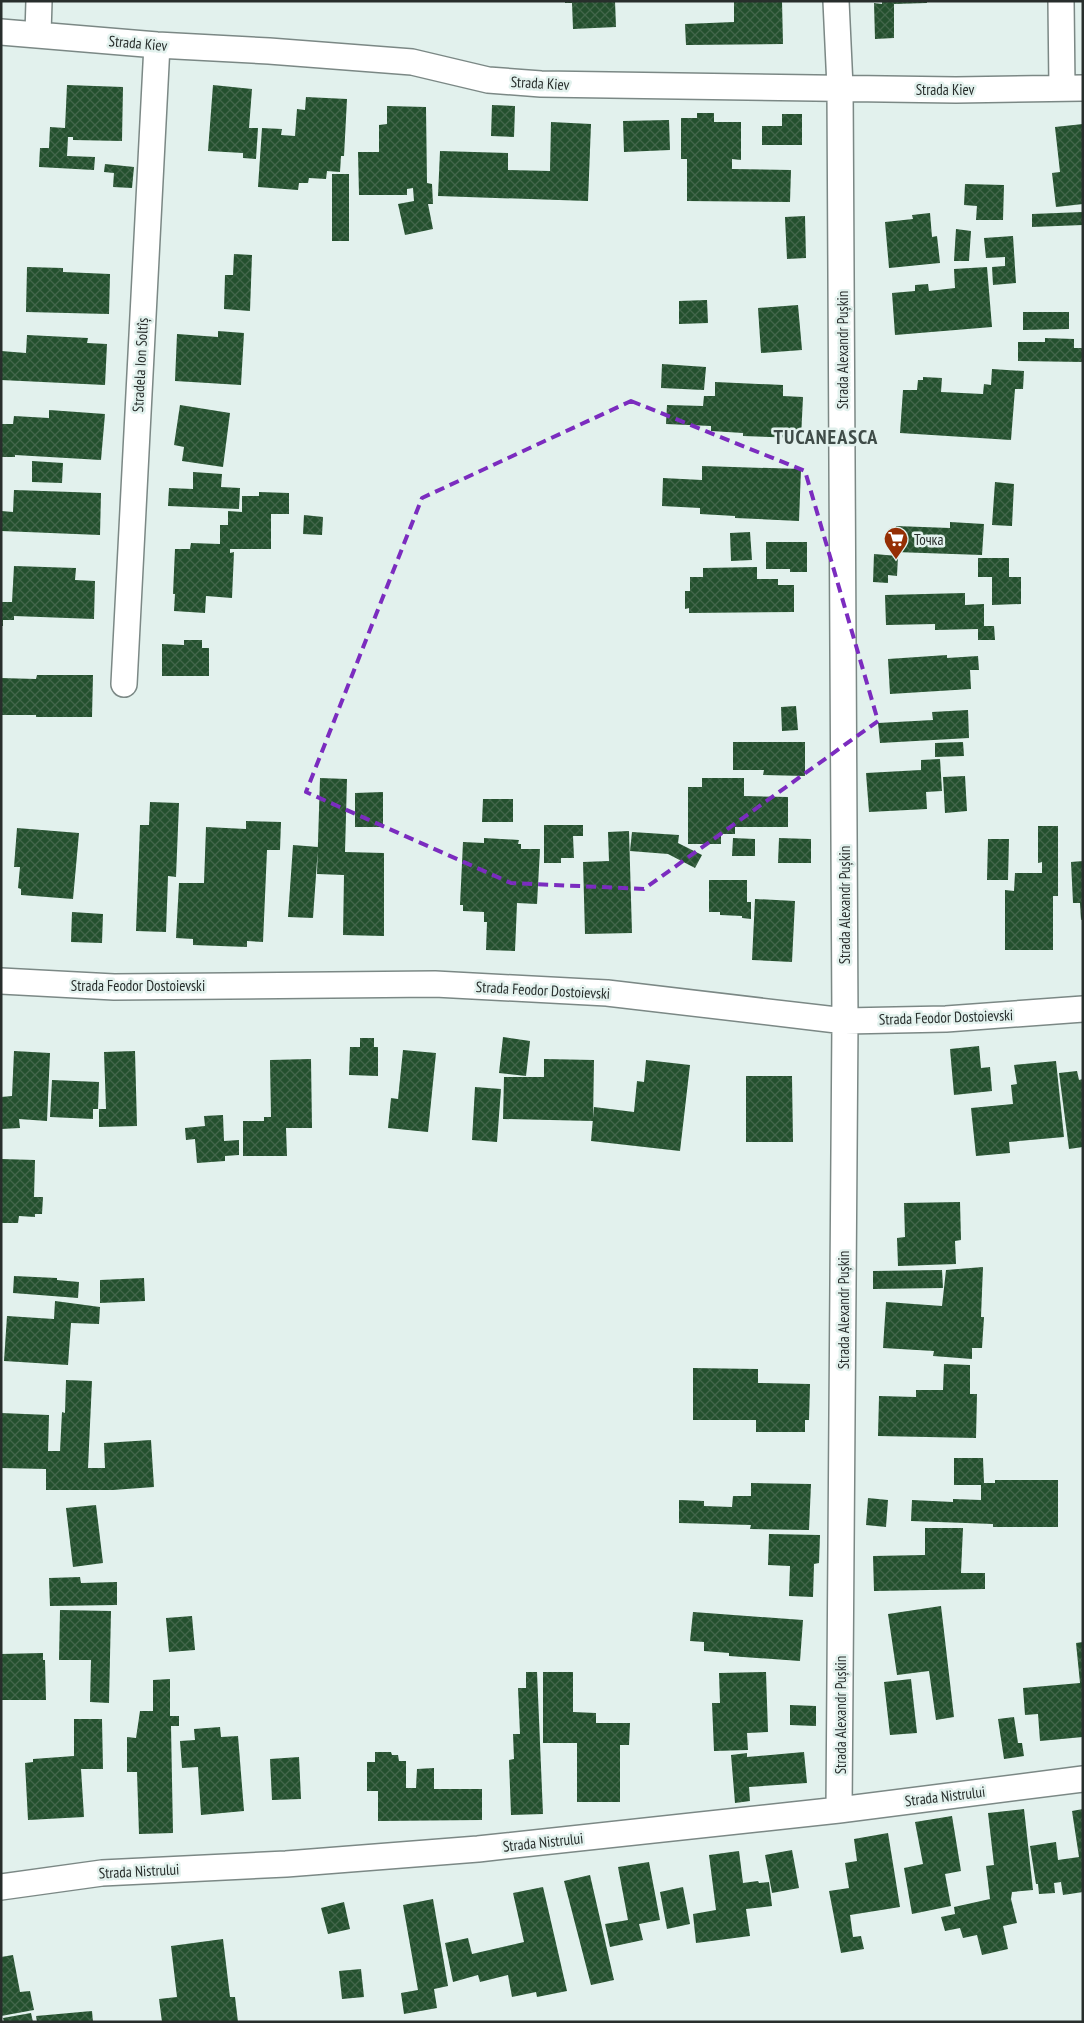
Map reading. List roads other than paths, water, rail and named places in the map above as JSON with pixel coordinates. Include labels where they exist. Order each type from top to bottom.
[{"type":"street","points":[[38,34],[39,1]]},
{"type":"street","name":"Strada Alexandr Pușkin","points":[[836,1],[840,87],[845,1021],[839,1810]]},
{"type":"street","points":[[1061,1],[1072,88]]},
{"type":"street","name":"Strada Kiev","points":[[1,32],[157,45],[412,62],[488,80],[541,84],[956,90],[1072,88]]},
{"type":"street","name":"Stradela Ion Soltîș","points":[[124,684],[157,45]]},
{"type":"street","name":"Strada Feodor Dostoievski","points":[[1,982],[114,987],[435,984],[607,993],[845,1021],[946,1019],[1083,1009]]},
{"type":"street","name":"Strada Nistrului","points":[[1,1887],[102,1873],[286,1864],[478,1848],[839,1810],[1083,1779]]},
{"type":"place","name":"Точка","points":[[896,560]]},
{"type":"district","name":"TUCANEASCA","points":[[826,437]]}]
